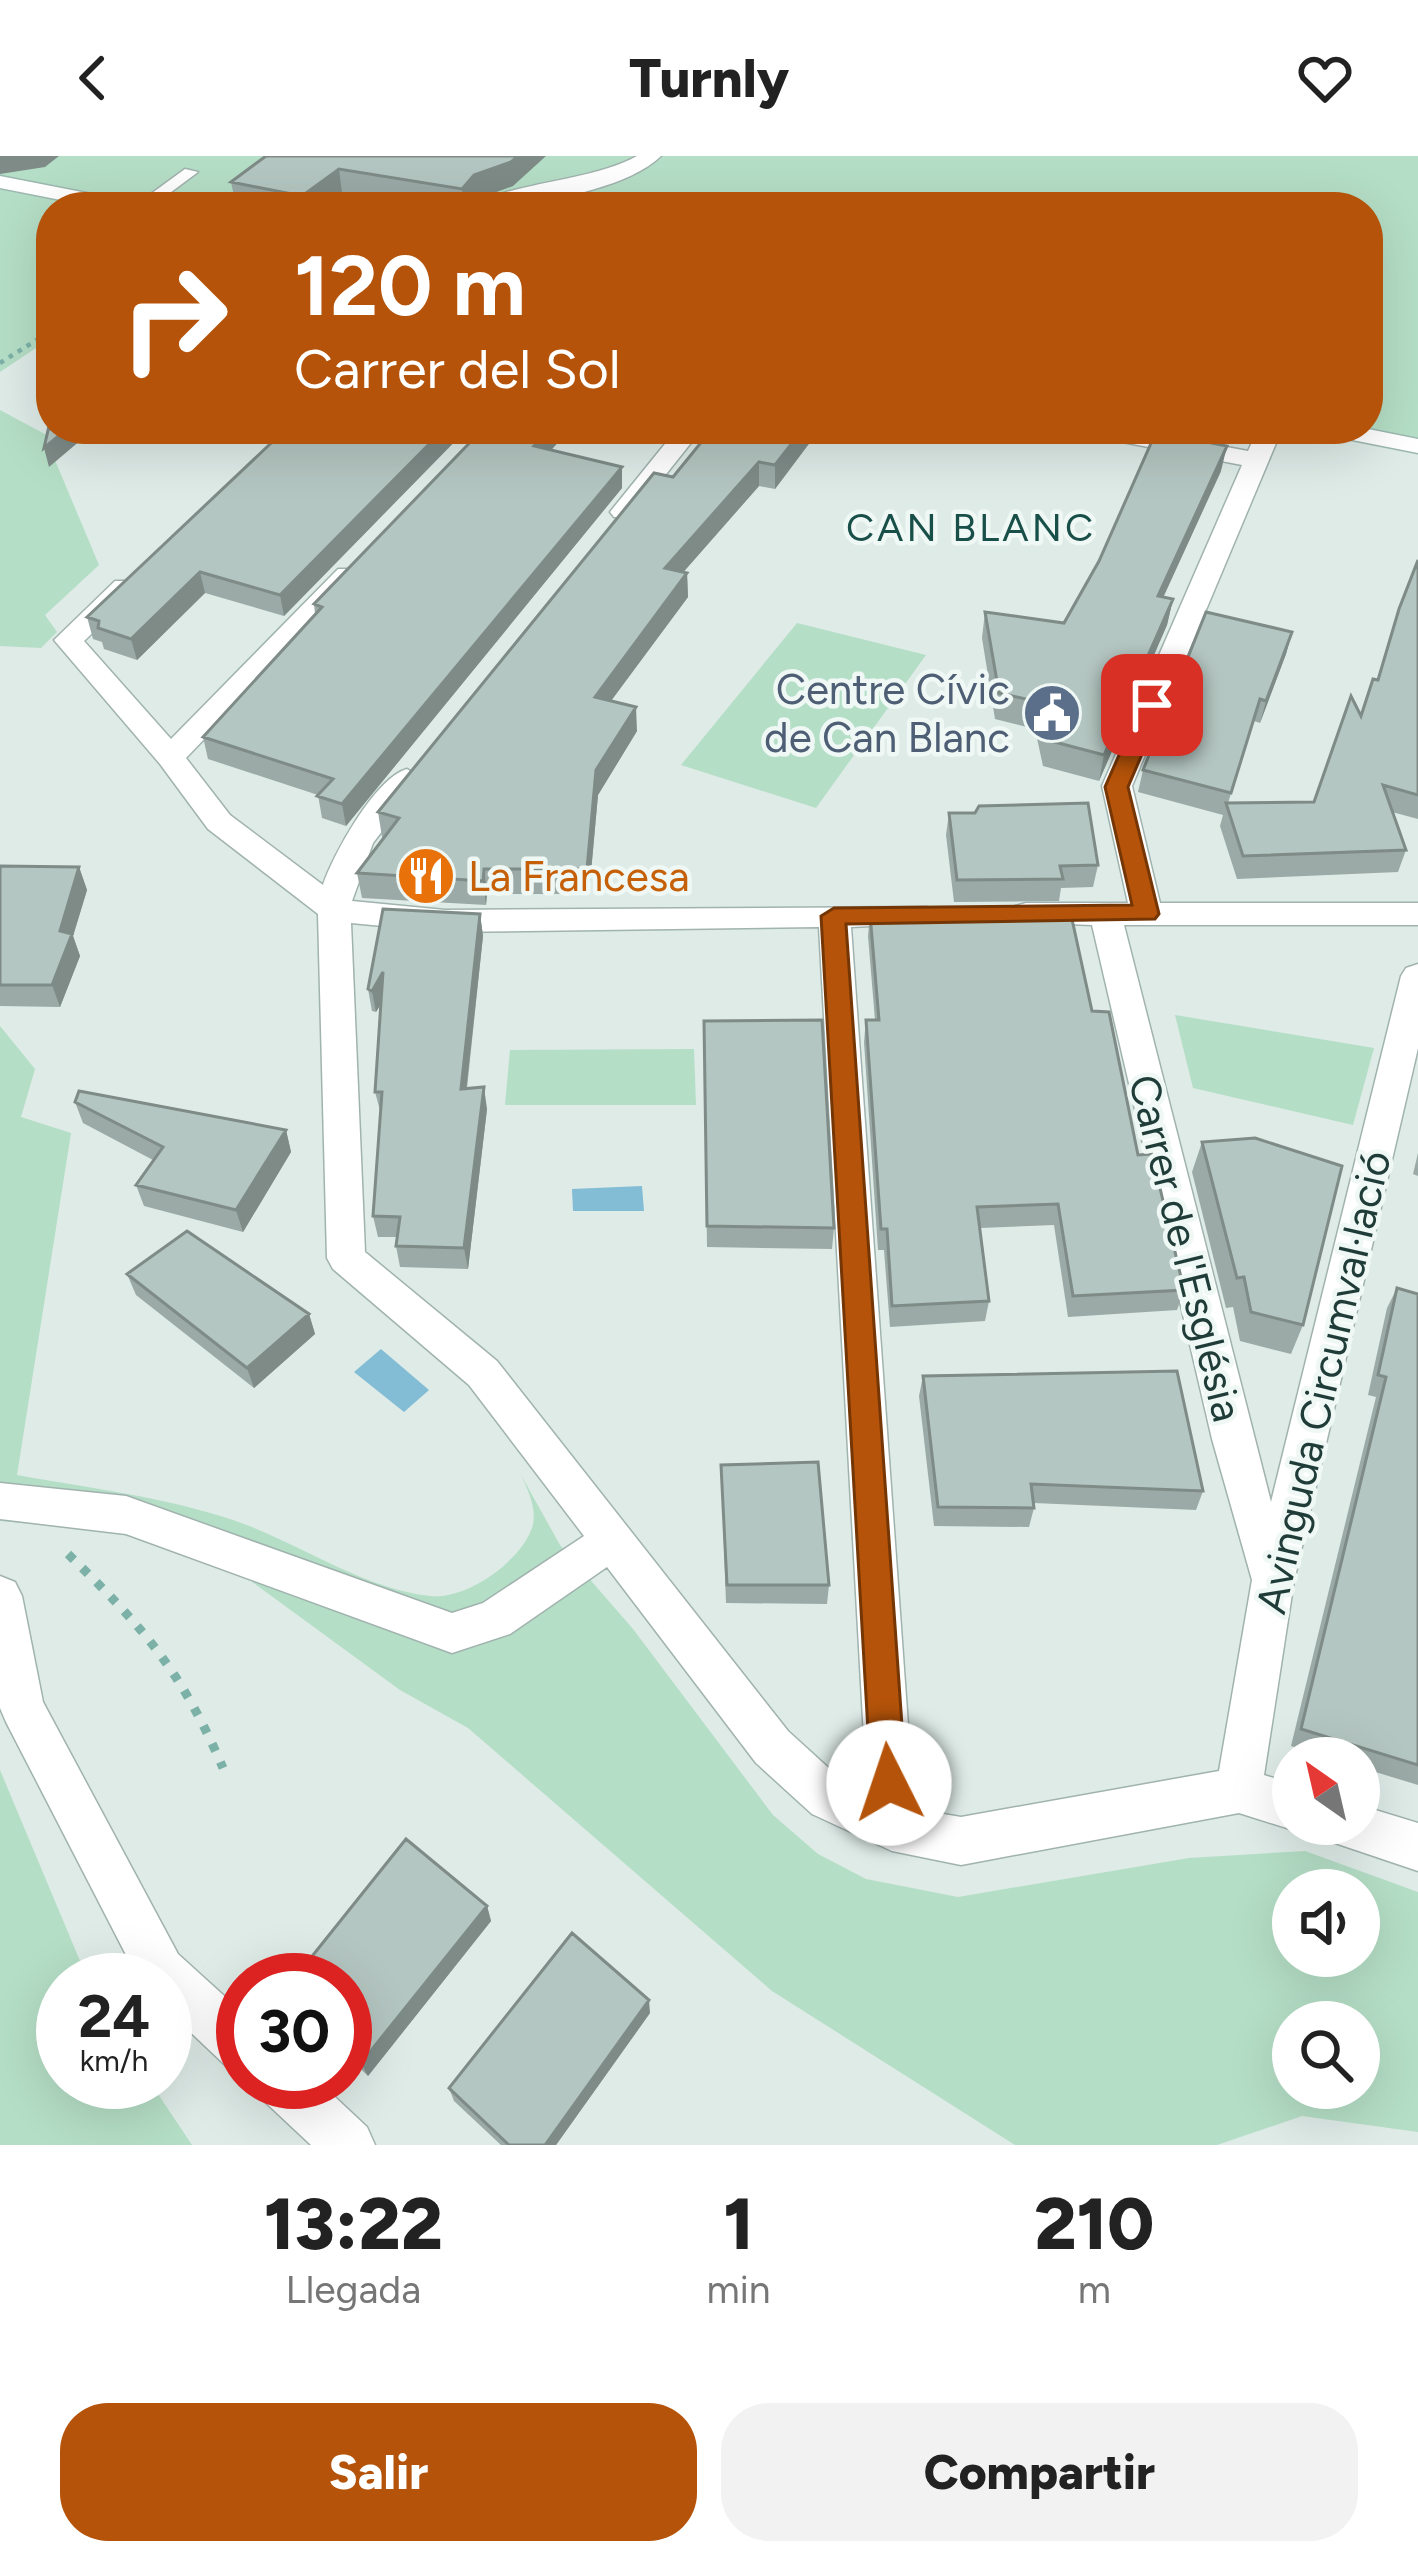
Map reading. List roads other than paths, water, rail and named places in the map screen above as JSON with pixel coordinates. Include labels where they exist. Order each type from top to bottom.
[{"type":"street","points":[[528,192],[615,175],[651,156]]},
{"type":"street","points":[[0,182],[51,192]]},
{"type":"street","points":[[1383,439],[1418,446]]},
{"type":"street","points":[[602,538],[678,444]]},
{"type":"street","points":[[1171,444],[1256,460]]},
{"type":"street","points":[[1146,914],[1117,787],[1263,444]]},
{"type":"street","points":[[170,757],[365,556]]},
{"type":"street","points":[[155,559],[68,640],[170,757],[219,822],[334,910],[446,921],[947,915]]},
{"type":"street","points":[[426,755],[352,846],[339,873],[334,910],[346,1258],[483,1373],[609,1542],[772,1747],[828,1798],[892,1828],[962,1840],[1239,1790],[1272,1800]]},
{"type":"street","name":"Carrer de l'Església","points":[[1105,913],[1232,1439],[1273,1581]]},
{"type":"street","points":[[992,914],[1418,914]]},
{"type":"street","points":[[834,916],[892,1828]]},
{"type":"street","name":"Avinguda Circumval·lació","points":[[1239,1790],[1273,1581],[1418,976]]},
{"type":"street","points":[[16,1503],[126,1515],[452,1633],[495,1620],[609,1542]]},
{"type":"street","points":[[0,1596],[22,1707],[161,1971],[216,2022]]},
{"type":"street","points":[[1380,1835],[1418,1847]]},
{"type":"street","points":[[311,2109],[350,2145]]},
{"type":"lane","points":[[163,192],[190,172]]},
{"type":"water","points":[[642,1186],[644,1211],[573,1211],[572,1189]]},
{"type":"water","points":[[381,1349],[429,1390],[404,1412],[354,1372]]},
{"type":"place","name":"Centre Cívic de Can Blanc","points":[[1052,713]]},
{"type":"place","name":"La Francesa","points":[[426,876]]},
{"type":"district","name":"CAN BLANC","points":[[971,527]]}]
